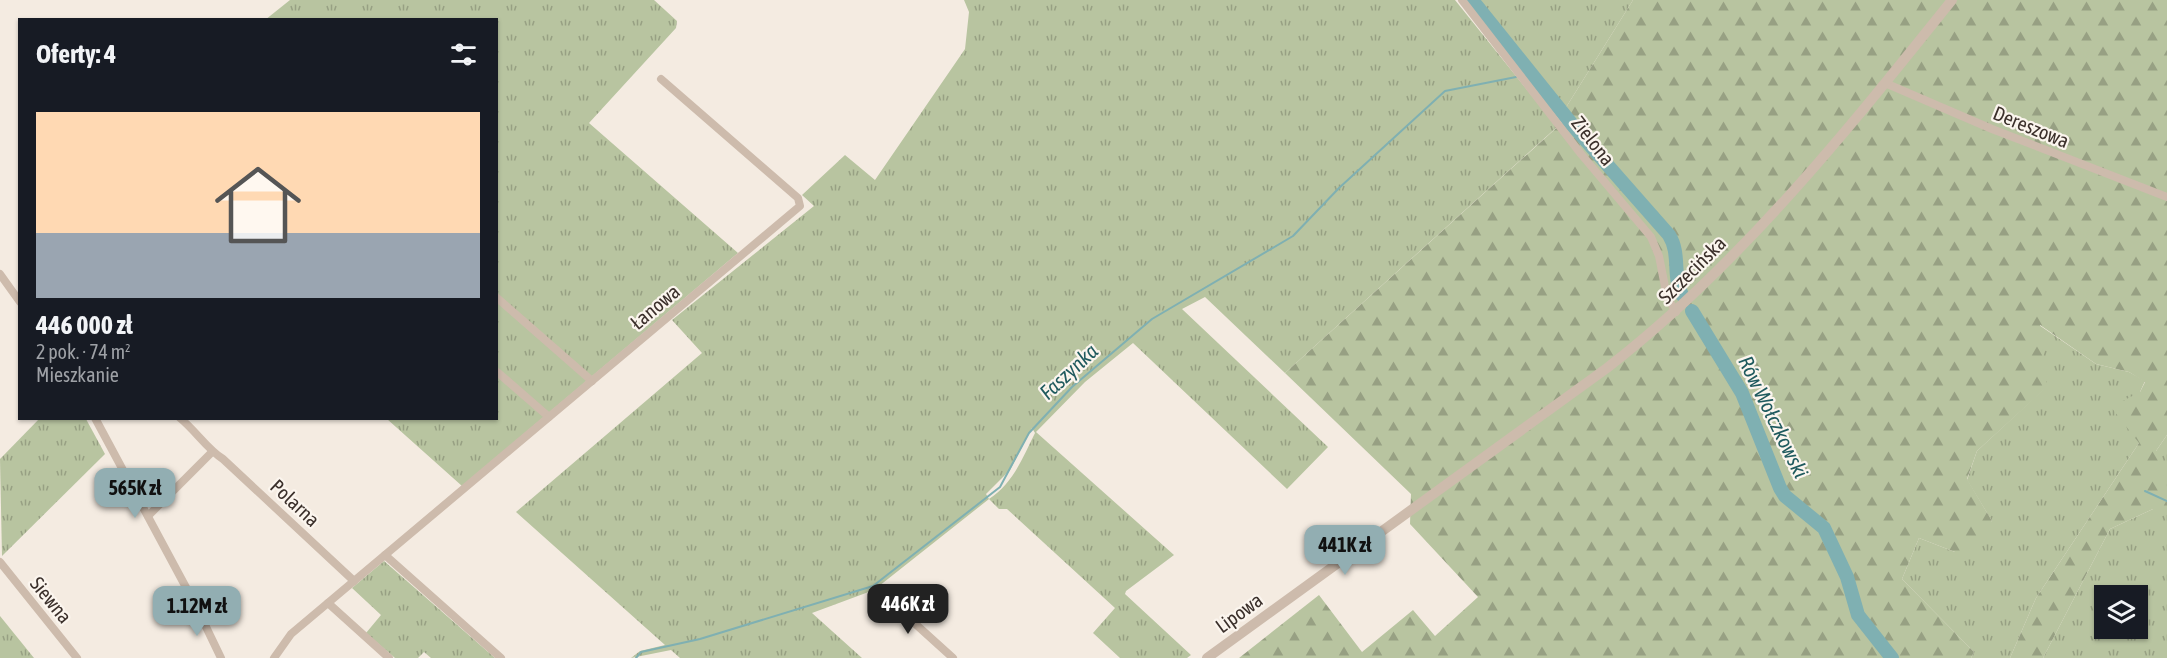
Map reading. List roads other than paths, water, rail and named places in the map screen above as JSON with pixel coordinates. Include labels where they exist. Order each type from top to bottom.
[{"type":"street","name":"Zielona","points":[[1462,0],[1581,154],[1651,237],[1659,256],[1666,297],[1676,312]]},
{"type":"street","name":"Szczecińska","points":[[1408,513],[1607,368],[1676,312],[1787,197],[1885,83],[1952,0]]},
{"type":"street","name":"Łanowa","points":[[274,658],[291,634],[800,206],[798,198],[660,79]]},
{"type":"street","name":"Dereszowa","points":[[1885,83],[1992,129],[2167,197]]},
{"type":"street","points":[[0,274],[18,299]]},
{"type":"street","points":[[0,292],[8,286]]},
{"type":"street","points":[[498,299],[592,381]]},
{"type":"street","points":[[498,373],[549,417]]},
{"type":"street","points":[[96,420],[220,658]]},
{"type":"street","name":"Polarna","points":[[182,420],[204,440],[212,452],[223,459],[354,581]]},
{"type":"street","points":[[148,516],[212,452]]},
{"type":"street","name":"Lipowa","points":[[1208,658],[1408,513]]},
{"type":"street","points":[[385,555],[501,658]]},
{"type":"street","name":"Siewna","points":[[0,562],[77,658]]},
{"type":"street","points":[[880,592],[953,658]]},
{"type":"street","points":[[328,603],[389,658]]},
{"type":"waterway","name":"Rów Wołczkowski","points":[[1472,0],[1574,127],[1669,235],[1675,250],[1677,280],[1682,295]]},
{"type":"waterway","name":"Faszynka","points":[[636,658],[641,652],[700,639],[873,586],[1000,487],[1029,433],[1072,387],[1152,319],[1293,236],[1339,188],[1445,91],[1516,77]]},
{"type":"waterway","name":"Rów Wołczkowski","points":[[1692,311],[1742,393],[1780,488],[1785,496],[1824,528],[1847,577],[1858,615],[1892,658]]},
{"type":"waterway","points":[[2145,491],[2167,501]]}]
